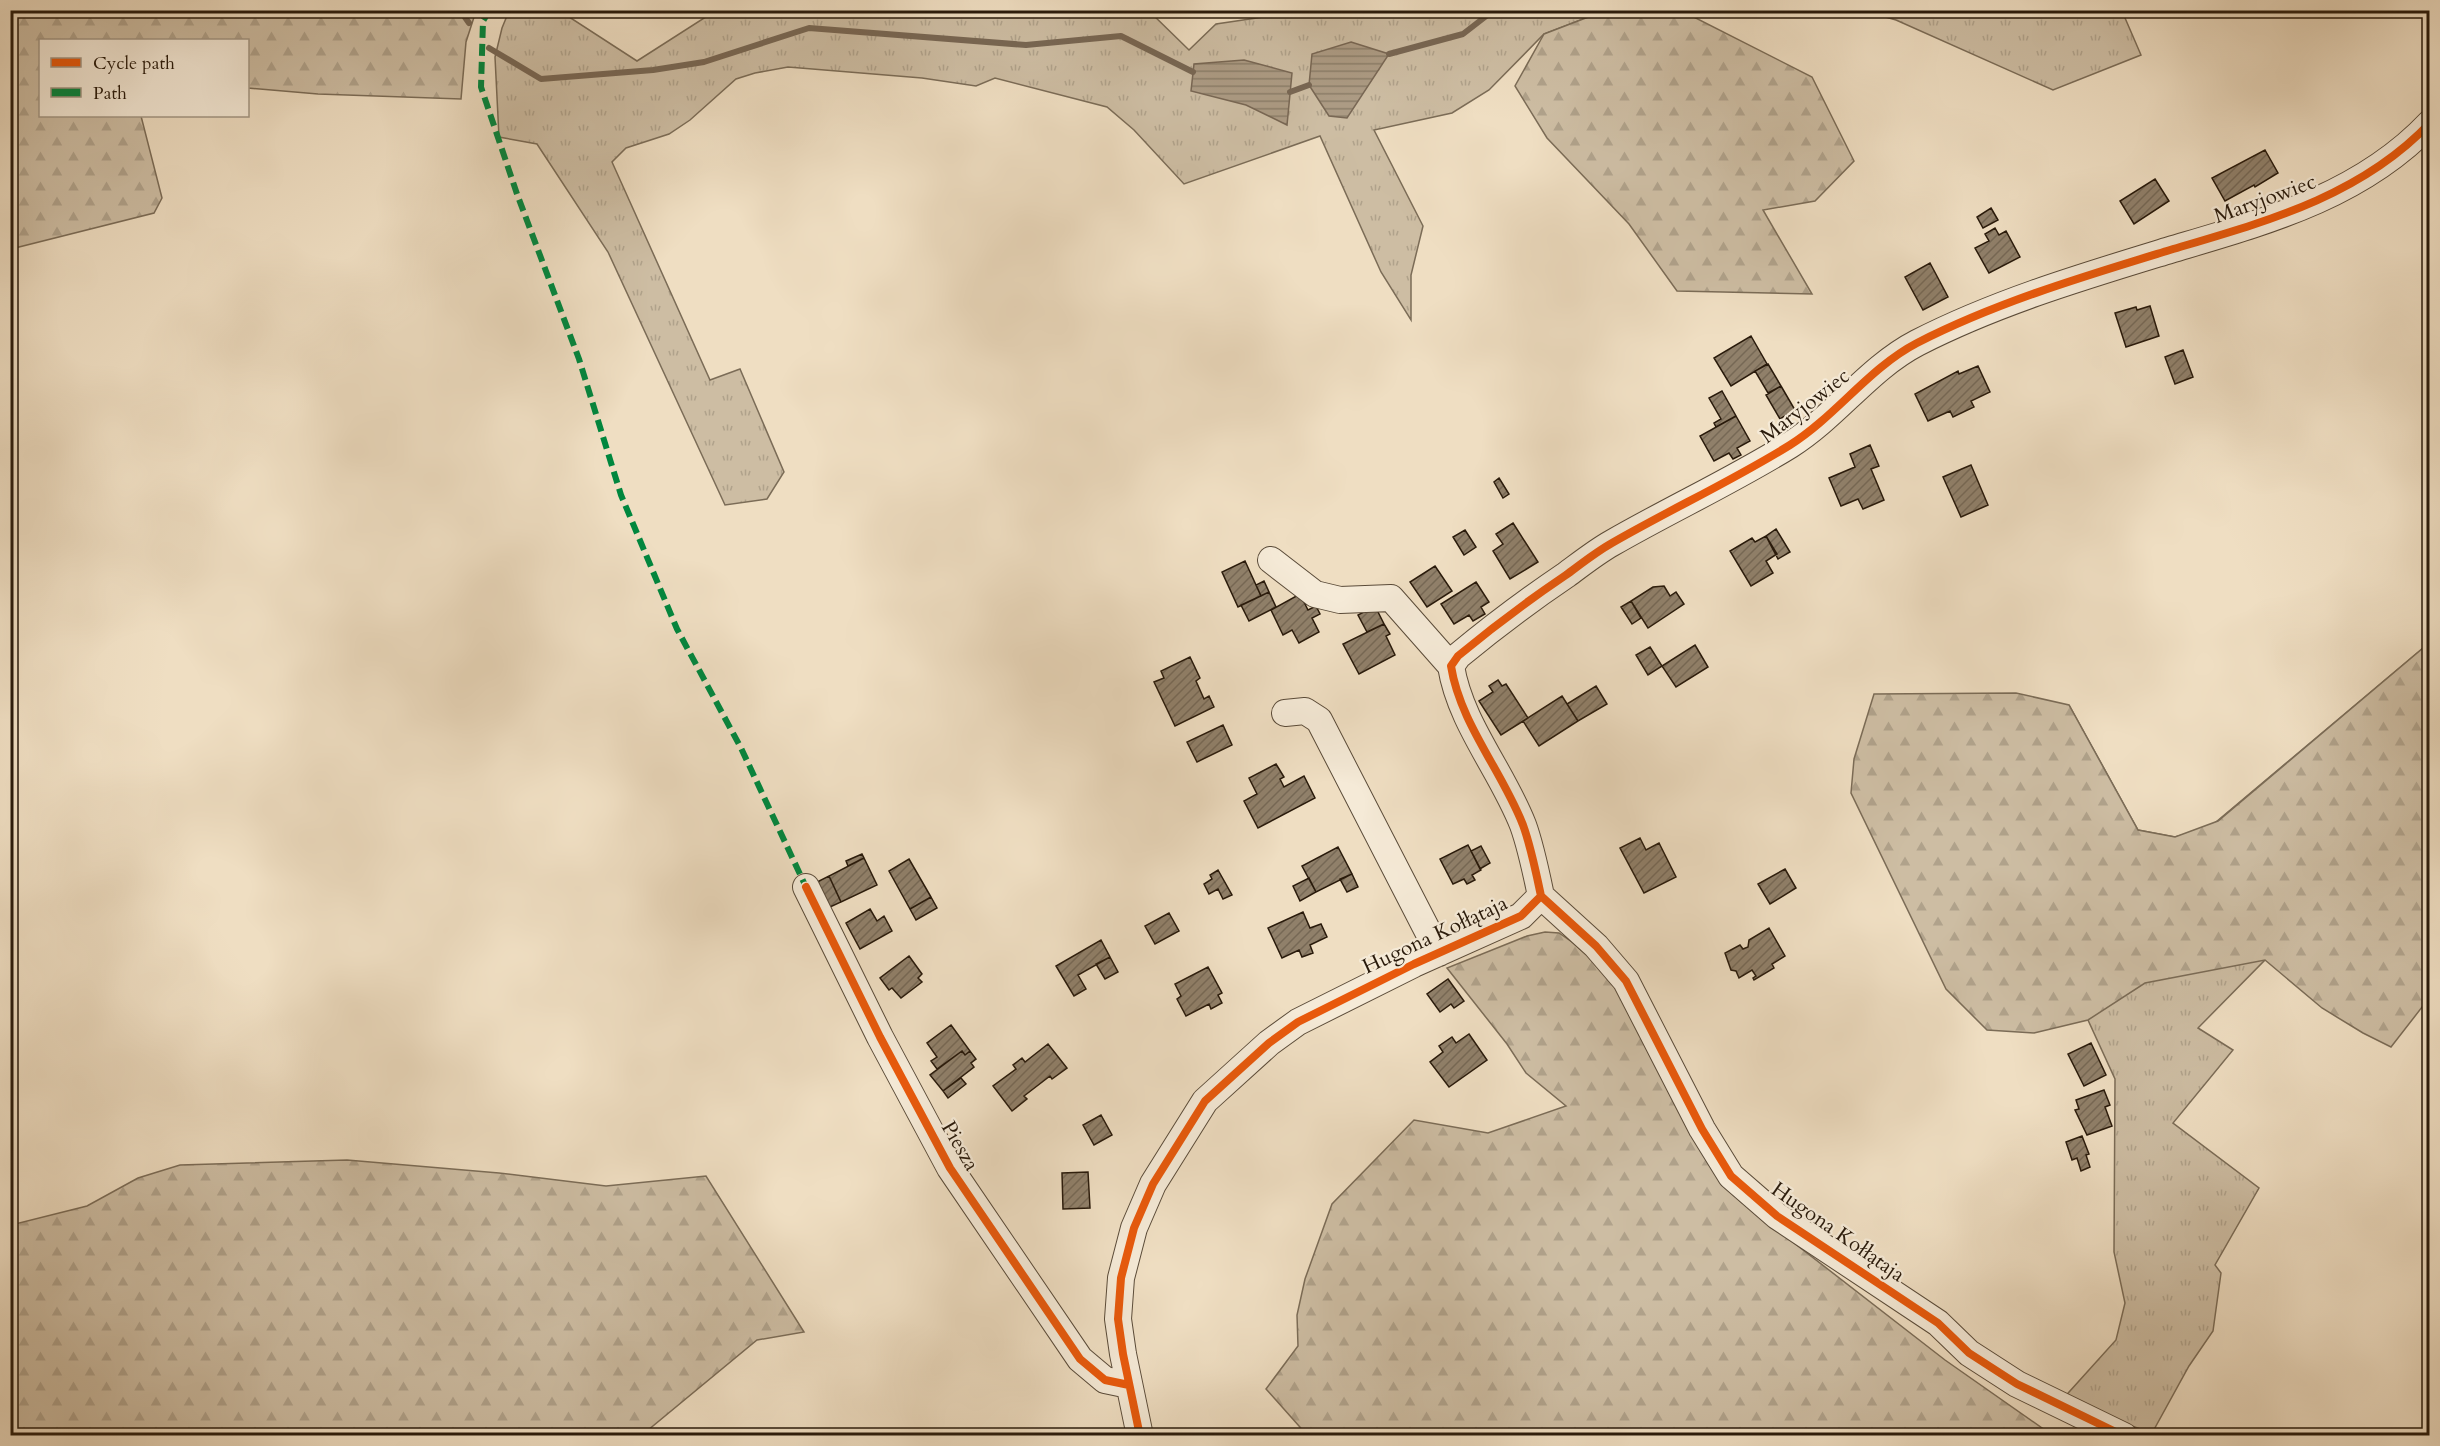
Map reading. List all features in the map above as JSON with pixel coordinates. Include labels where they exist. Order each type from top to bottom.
[{"type":"street","name":"Maryjowiec","points":[[1451,666],[1458,656],[1523,605],[1610,544],[1792,443],[1829,415],[1883,367],[1915,344],[1996,309],[2076,279],[2307,206],[2343,190],[2376,170],[2402,150],[2430,123]]},
{"type":"street","points":[[1271,560],[1315,594],[1340,600],[1391,598],[1451,666],[1454,682],[1479,740],[1522,824],[1541,896]]},
{"type":"street","points":[[1285,713],[1305,711],[1319,720],[1439,953]]},
{"type":"street","name":"Piesza","points":[[806,887],[880,1037],[950,1168],[1080,1359],[1105,1380],[1129,1385]]},
{"type":"street","name":"Hugona Kołłątaja","points":[[1140,1436],[1118,1319],[1121,1278],[1134,1228],[1153,1184],[1205,1101],[1261,1050],[1298,1022],[1521,916],[1541,896],[1596,946],[1626,981],[1702,1129],[1731,1176],[1776,1216],[1938,1323],[1969,1353],[2017,1384],[2124,1436]]},
{"type":"green space","points":[[11,10],[476,11],[466,42],[461,99],[318,94],[249,88],[249,39],[39,39],[39,117],[141,117],[162,198],[154,213],[11,249]]},
{"type":"green space","points":[[509,11],[560,11],[637,61],[715,11],[1149,11],[1189,50],[1216,24],[1304,11],[1604,11],[1544,34],[1489,90],[1452,113],[1374,130],[1423,226],[1411,275],[1411,320],[1381,272],[1320,136],[1184,184],[1134,130],[1107,107],[995,78],[976,86],[922,78],[788,67],[736,79],[690,120],[669,134],[626,148],[612,162],[710,380],[740,369],[784,472],[767,499],[725,505],[608,252],[537,144],[499,137],[495,57]]},
{"type":"green space","points":[[1604,11],[1682,11],[1812,77],[1854,161],[1815,201],[1763,210],[1812,294],[1677,291],[1629,224],[1547,138],[1515,86],[1544,34]]},
{"type":"green space","points":[[1864,11],[2122,11],[2141,55],[2053,90],[1896,20]]},
{"type":"green space","points":[[2429,643],[2392,831],[2198,1028],[2233,1050],[2173,1123],[2259,1188],[2215,1265],[2221,1273],[2213,1331],[2189,1366],[2151,1435],[2143,1430],[2061,1401],[2116,1340],[2125,1303],[2114,1252],[2115,1079],[2088,1020],[2069,705],[2138,830],[2175,837],[2210,827]]},
{"type":"green space","points":[[2429,643],[2429,991],[2426,1002],[2391,1047],[2322,1008],[2265,960],[2145,983],[2088,1020],[2034,1033],[1987,1030],[1946,989],[1851,793],[1854,759],[1874,694],[2016,693],[2069,705],[2138,830],[2175,837],[2218,821]]},
{"type":"green space","points":[[1545,932],[1559,933],[1572,942],[1598,965],[1621,991],[1715,1172],[1740,1201],[1945,1360],[2045,1430],[2060,1435],[1307,1435],[1266,1389],[1298,1346],[1297,1315],[1305,1279],[1332,1204],[1414,1120],[1488,1133],[1566,1106],[1526,1073],[1507,1044],[1447,968],[1527,936]]},
{"type":"green space","points":[[347,1160],[499,1173],[606,1186],[706,1176],[804,1332],[757,1340],[642,1435],[11,1435],[11,1225],[87,1206],[138,1178],[180,1165]]},
{"type":"shaded area","points":[[1351,42],[1389,54],[1347,118],[1329,116],[1309,85],[1312,54]]},
{"type":"shaded area","points":[[1244,60],[1292,73],[1287,125],[1246,105],[1191,91],[1194,64]]},
{"type":"building","points":[[2265,150],[2278,173],[2225,201],[2212,178]]},
{"type":"building","points":[[2155,179],[2169,201],[2134,224],[2120,201]]},
{"type":"building","points":[[1991,208],[1998,220],[1983,228],[1977,217]]},
{"type":"building","points":[[1995,228],[1999,235],[2006,231],[2020,257],[1989,273],[1975,248],[1989,241],[1985,234]]},
{"type":"building","points":[[1930,263],[1948,297],[1923,310],[1905,277]]},
{"type":"building","points":[[2150,306],[2159,336],[2126,347],[2115,313]]},
{"type":"building","points":[[1751,336],[1767,364],[1731,386],[1714,358]]},
{"type":"building","points":[[2183,350],[2193,377],[2175,384],[2165,357]]},
{"type":"building","points":[[1768,364],[1781,386],[1768,393],[1755,371]]},
{"type":"building","points":[[1978,366],[1990,392],[1971,401],[1974,407],[1953,417],[1950,411],[1928,421],[1915,394],[1958,371],[1959,374]]},
{"type":"building","points":[[1781,386],[1795,410],[1780,419],[1766,395]]},
{"type":"building","points":[[1722,391],[1736,416],[1716,427],[1714,423],[1721,419],[1709,398]]},
{"type":"building","points":[[1736,416],[1750,441],[1737,448],[1741,455],[1733,459],[1729,453],[1714,461],[1700,436]]},
{"type":"building","points":[[1870,445],[1879,466],[1871,469],[1884,500],[1863,509],[1858,499],[1841,506],[1829,478],[1855,467],[1850,454]]},
{"type":"building","points":[[1971,465],[1988,505],[1961,517],[1943,477]]},
{"type":"building","points":[[1499,478],[1509,494],[1503,498],[1494,482]]},
{"type":"building","points":[[1513,523],[1538,562],[1510,579],[1493,551],[1503,544],[1496,534]]},
{"type":"building","points":[[1776,529],[1790,552],[1778,559],[1766,536]]},
{"type":"building","points":[[1465,530],[1476,547],[1464,555],[1453,537]]},
{"type":"building","points":[[1766,536],[1777,554],[1766,561],[1773,573],[1751,586],[1730,551],[1752,538],[1755,542]]},
{"type":"building","points":[[1245,561],[1261,596],[1238,607],[1222,572]]},
{"type":"building","points":[[1435,566],[1452,591],[1427,607],[1410,582]]},
{"type":"building","points":[[1264,581],[1269,592],[1261,596],[1256,585]]},
{"type":"building","points":[[1476,582],[1489,602],[1481,607],[1485,614],[1473,621],[1469,615],[1454,624],[1441,604]]},
{"type":"building","points":[[1664,586],[1670,596],[1676,592],[1684,604],[1648,628],[1631,601],[1653,587]]},
{"type":"building","points":[[1269,592],[1276,607],[1249,621],[1241,605]]},
{"type":"building","points":[[1300,594],[1308,610],[1316,606],[1320,614],[1312,618],[1319,632],[1299,643],[1292,630],[1283,635],[1271,610]]},
{"type":"building","points":[[1631,601],[1641,618],[1632,624],[1621,607]]},
{"type":"building","points":[[1375,606],[1384,624],[1367,632],[1358,615]]},
{"type":"building","points":[[1384,624],[1390,634],[1386,636],[1395,655],[1359,674],[1343,644]]},
{"type":"building","points":[[1695,645],[1708,667],[1676,687],[1662,666]]},
{"type":"building","points":[[1650,647],[1662,666],[1648,675],[1636,655]]},
{"type":"building","points":[[1190,657],[1200,678],[1196,681],[1204,699],[1209,696],[1214,707],[1175,726],[1154,682],[1164,678],[1161,671]]},
{"type":"building","points":[[1498,680],[1502,686],[1506,684],[1528,718],[1501,735],[1479,701],[1493,692],[1489,686]]},
{"type":"building","points":[[1596,686],[1607,704],[1578,721],[1567,704]]},
{"type":"building","points":[[1562,696],[1578,721],[1539,746],[1523,721]]},
{"type":"building","points":[[1223,725],[1232,745],[1197,762],[1187,742]]},
{"type":"building","points":[[1276,764],[1284,777],[1280,779],[1284,787],[1304,776],[1315,798],[1258,828],[1244,801],[1257,794],[1249,778]]},
{"type":"building","points":[[1640,838],[1646,850],[1659,843],[1676,877],[1644,893],[1620,848]]},
{"type":"building","points":[[1468,845],[1481,870],[1472,875],[1475,880],[1467,884],[1464,879],[1453,884],[1440,859]]},
{"type":"building","points":[[1481,846],[1490,863],[1480,869],[1471,851]]},
{"type":"building","points":[[1338,847],[1352,874],[1316,892],[1302,866]]},
{"type":"building","points":[[862,854],[864,858],[848,866],[846,861]]},
{"type":"building","points":[[864,858],[877,885],[841,902],[829,876]]},
{"type":"building","points":[[909,859],[931,897],[910,909],[889,871]]},
{"type":"building","points":[[1785,869],[1796,888],[1770,904],[1758,884]]},
{"type":"building","points":[[1218,870],[1232,895],[1223,899],[1218,889],[1209,894],[1204,884],[1212,879],[1210,875]]},
{"type":"building","points":[[1352,874],[1358,887],[1347,892],[1340,879]]},
{"type":"building","points":[[829,876],[841,902],[830,907],[817,882]]},
{"type":"building","points":[[1309,878],[1316,892],[1300,901],[1293,886]]},
{"type":"building","points":[[931,897],[937,908],[916,920],[910,909]]},
{"type":"building","points":[[870,909],[877,921],[884,916],[892,931],[860,949],[846,923]]},
{"type":"building","points":[[1303,912],[1310,928],[1321,924],[1327,937],[1310,945],[1313,953],[1302,957],[1299,950],[1282,958],[1268,928]]},
{"type":"building","points":[[1169,913],[1179,931],[1155,944],[1145,926]]},
{"type":"building","points":[[1769,928],[1785,956],[1772,964],[1774,968],[1754,980],[1756,976],[1752,970],[1739,978],[1736,971],[1731,970],[1725,953],[1740,945],[1743,949],[1748,947],[1749,940]]},
{"type":"building","points":[[1101,940],[1110,957],[1078,975],[1086,989],[1074,996],[1056,966]]},
{"type":"building","points":[[909,956],[922,974],[918,978],[922,982],[901,998],[892,988],[889,990],[880,978]]},
{"type":"building","points":[[1110,957],[1118,972],[1105,979],[1096,964]]},
{"type":"building","points":[[1208,967],[1222,993],[1218,995],[1222,1003],[1211,1009],[1209,1004],[1186,1016],[1177,999],[1181,996],[1175,984]]},
{"type":"building","points":[[1448,979],[1464,1001],[1454,1008],[1451,1004],[1440,1012],[1427,994]]},
{"type":"building","points":[[951,1025],[970,1051],[965,1055],[962,1051],[937,1069],[931,1061],[937,1057],[927,1043]]},
{"type":"building","points":[[1469,1034],[1487,1060],[1449,1087],[1430,1062],[1443,1052],[1439,1046],[1452,1037],[1456,1043]]},
{"type":"building","points":[[2091,1043],[2106,1075],[2084,1086],[2068,1054]]},
{"type":"building","points":[[1048,1044],[1067,1068],[1052,1079],[1050,1076],[1024,1096],[1027,1099],[1012,1111],[993,1086],[1016,1069],[1013,1065],[1022,1058],[1025,1062]]},
{"type":"building","points":[[962,1051],[965,1055],[970,1051],[976,1059],[971,1063],[974,1067],[943,1091],[930,1075]]},
{"type":"building","points":[[961,1078],[966,1084],[948,1098],[943,1091]]},
{"type":"building","points":[[2104,1090],[2110,1105],[2105,1107],[2112,1126],[2087,1135],[2075,1110],[2079,1109],[2076,1100]]},
{"type":"building","points":[[1101,1115],[1112,1135],[1094,1145],[1083,1125]]},
{"type":"building","points":[[2082,1136],[2089,1154],[2086,1155],[2090,1167],[2081,1171],[2077,1158],[2072,1160],[2066,1142]]},
{"type":"building","points":[[1088,1172],[1090,1208],[1063,1209],[1062,1173]]},
{"type":"waterway","points":[[460,10],[469,23]]},
{"type":"waterway","points":[[1389,54],[1463,34],[1494,10]]},
{"type":"waterway","points":[[489,48],[541,79],[653,70],[704,62],[809,28],[1026,45],[1121,36],[1193,72]]},
{"type":"waterway","points":[[1290,92],[1309,85]]},
{"type":"marked path","points":[[490,10],[483,21],[481,87],[517,194],[579,359],[621,495],[677,629],[741,748],[806,887]]},
{"type":"cycle path","points":[[1541,896],[1523,825],[1472,727],[1456,687],[1451,666],[1458,656],[1594,554],[1790,445],[1807,433],[1883,365],[1917,343],[2010,302],[2240,229],[2309,204],[2373,170],[2403,149],[2430,123]]},
{"type":"cycle path","points":[[806,887],[880,1037],[950,1168],[1080,1359],[1105,1380],[1129,1385]]},
{"type":"cycle path","points":[[1541,896],[1596,946],[1626,981],[1702,1129],[1731,1176],[1777,1216],[1938,1323],[1969,1353],[2017,1384],[2124,1436]]},
{"type":"cycle path","points":[[1140,1436],[1118,1319],[1121,1278],[1134,1228],[1153,1184],[1205,1101],[1269,1043],[1298,1022],[1414,964],[1521,916],[1541,896]]}]
